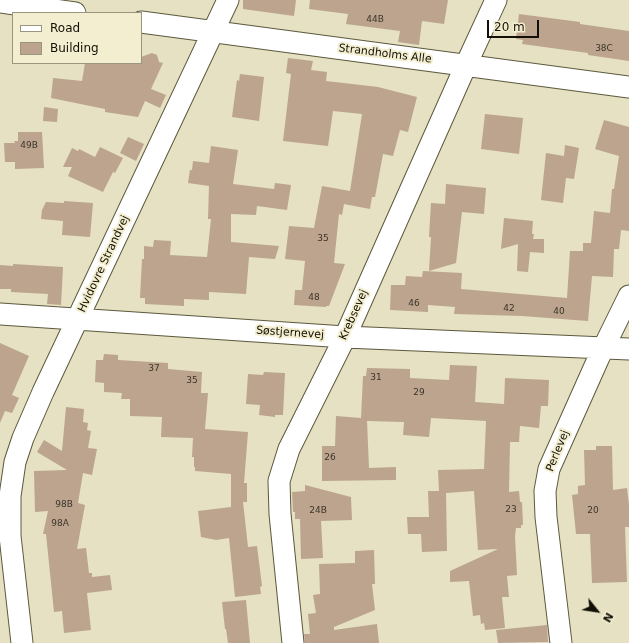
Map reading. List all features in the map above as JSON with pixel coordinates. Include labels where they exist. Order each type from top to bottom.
[{"type":"street","name":"Hvidovre Strandvej","points":[[22,643],[5,536],[15,462],[23,438],[43,392],[228,0]]},
{"type":"street","name":"Krebsevej","points":[[294,643],[280,514],[279,481],[289,449],[345,337],[496,0]]},
{"type":"street","points":[[0,2],[66,8]]},
{"type":"street","name":"Strandholms Alle","points":[[142,22],[629,87]]},
{"type":"street","name":"Perlevej","points":[[561,643],[546,517],[545,491],[549,469],[629,296]]},
{"type":"street","name":"Søstjernevej","points":[[0,314],[345,337],[629,349]]},
{"type":"building","points":[[243,0],[296,0],[294,16],[243,9]]},
{"type":"building","points":[[310,0],[448,0],[444,24],[422,21],[419,45],[398,42],[400,31],[346,24],[348,14],[309,9]]},
{"type":"building","points":[[519,14],[580,22],[580,24],[629,31],[629,61],[588,55],[588,53],[522,44],[523,40],[516,39]]},
{"type":"building","points":[[152,53],[157,55],[159,62],[163,63],[151,89],[166,95],[160,108],[145,101],[138,117],[105,112],[105,109],[51,98],[53,78],[82,81],[85,64],[142,64],[142,57]]},
{"type":"building","points":[[288,58],[313,61],[311,70],[327,72],[326,81],[378,87],[417,97],[408,132],[400,130],[393,156],[383,154],[375,197],[372,197],[370,209],[344,204],[342,215],[339,214],[334,263],[345,264],[329,306],[326,307],[294,305],[295,290],[302,290],[305,261],[285,259],[289,226],[314,228],[322,186],[350,191],[362,114],[333,111],[328,146],[283,141],[291,74],[286,73]]},
{"type":"building","points":[[240,74],[264,77],[259,121],[232,117],[237,80],[239,81]]},
{"type":"building","points":[[44,107],[58,109],[57,122],[43,121]]},
{"type":"building","points":[[485,114],[523,118],[519,154],[481,149]]},
{"type":"building","points":[[604,120],[629,127],[629,231],[621,230],[619,249],[614,249],[613,277],[592,276],[588,321],[522,316],[454,314],[455,307],[428,305],[428,312],[390,310],[391,285],[405,285],[406,276],[422,277],[423,271],[462,273],[461,289],[567,298],[570,251],[583,251],[583,243],[591,243],[594,211],[610,213],[612,189],[614,189],[619,156],[595,149]]},
{"type":"building","points":[[18,132],[42,132],[44,168],[15,169],[15,162],[5,162],[4,143],[15,143],[14,141],[18,141]]},
{"type":"building","points":[[128,137],[144,144],[136,161],[120,153]]},
{"type":"building","points":[[565,145],[579,148],[574,179],[566,178],[563,203],[541,200],[546,153],[564,156]]},
{"type":"building","points":[[211,146],[238,150],[233,184],[274,189],[275,183],[291,185],[287,210],[257,206],[256,215],[231,214],[231,242],[279,246],[275,259],[249,257],[246,294],[209,292],[209,300],[184,299],[184,306],[145,304],[145,298],[140,298],[144,246],[153,247],[154,240],[171,241],[170,255],[207,257],[211,219],[208,219],[209,186],[188,183],[193,161],[209,163]]},
{"type":"building","points":[[100,147],[123,158],[115,173],[113,172],[103,192],[68,176],[72,167],[63,167],[72,148],[78,151],[79,149],[95,157]]},
{"type":"building","points":[[446,184],[486,188],[484,214],[462,212],[456,263],[429,271],[431,203],[445,204]]},
{"type":"building","points":[[64,201],[93,203],[90,237],[62,235],[63,221],[41,219],[42,210],[46,202],[64,203]]},
{"type":"building","points":[[504,218],[533,221],[533,239],[544,239],[544,253],[530,252],[528,272],[517,271],[518,244],[501,249]]},
{"type":"building","points":[[13,264],[63,267],[61,305],[47,304],[48,294],[11,292],[11,289],[0,289],[0,265],[13,266]]},
{"type":"building","points":[[0,343],[29,356],[12,395],[19,398],[12,413],[5,411],[0,423]]},
{"type":"building","points":[[104,354],[118,355],[118,360],[168,363],[168,369],[202,372],[201,393],[208,393],[205,429],[248,432],[244,483],[247,483],[247,502],[243,502],[248,547],[257,546],[262,586],[260,587],[261,594],[235,597],[229,538],[216,540],[201,537],[198,511],[231,507],[231,474],[195,471],[194,457],[192,457],[193,438],[161,437],[162,417],[130,416],[130,399],[121,399],[122,393],[104,392],[104,383],[95,382],[96,360],[103,360]]},
{"type":"building","points":[[450,365],[477,366],[475,402],[504,404],[505,378],[549,380],[548,406],[541,406],[539,428],[520,426],[519,442],[510,442],[509,492],[519,491],[520,502],[522,502],[523,525],[521,525],[521,528],[516,528],[515,536],[517,575],[507,576],[509,597],[502,597],[505,628],[485,630],[484,623],[481,624],[480,615],[473,616],[469,581],[450,582],[450,571],[498,549],[478,550],[474,491],[446,493],[447,551],[422,552],[421,534],[408,534],[407,517],[429,517],[428,491],[439,491],[438,470],[484,469],[486,421],[431,418],[429,437],[403,435],[404,422],[367,421],[369,468],[396,467],[396,480],[322,481],[322,446],[335,446],[336,416],[361,418],[363,376],[366,376],[367,368],[410,369],[410,378],[449,380]]},
{"type":"building","points":[[264,372],[285,373],[283,415],[275,415],[275,417],[259,415],[260,405],[246,404],[248,374],[263,375]]},
{"type":"building","points":[[66,407],[84,409],[83,422],[88,423],[87,430],[91,431],[88,448],[97,449],[92,475],[83,473],[78,503],[85,505],[77,549],[86,548],[89,573],[92,573],[92,577],[110,575],[112,590],[87,593],[91,630],[64,633],[62,611],[54,612],[46,534],[43,534],[48,511],[35,512],[34,471],[67,470],[37,452],[44,440],[62,451]]},
{"type":"building","points":[[596,446],[612,446],[613,490],[627,488],[629,527],[625,527],[627,582],[592,583],[590,534],[576,534],[572,495],[578,494],[578,486],[585,485],[584,450],[596,450]]},
{"type":"building","points":[[305,485],[351,497],[352,520],[321,521],[323,558],[301,559],[300,519],[295,519],[295,512],[293,512],[292,492],[305,491]]},
{"type":"building","points":[[374,550],[375,584],[372,584],[375,610],[334,627],[334,630],[377,624],[379,643],[305,643],[304,634],[310,634],[308,614],[316,613],[313,595],[320,594],[319,564],[355,563],[355,551]]},
{"type":"building","points":[[246,600],[250,643],[228,643],[222,602]]},
{"type":"building","points":[[547,625],[548,642],[498,643],[496,630]]}]
